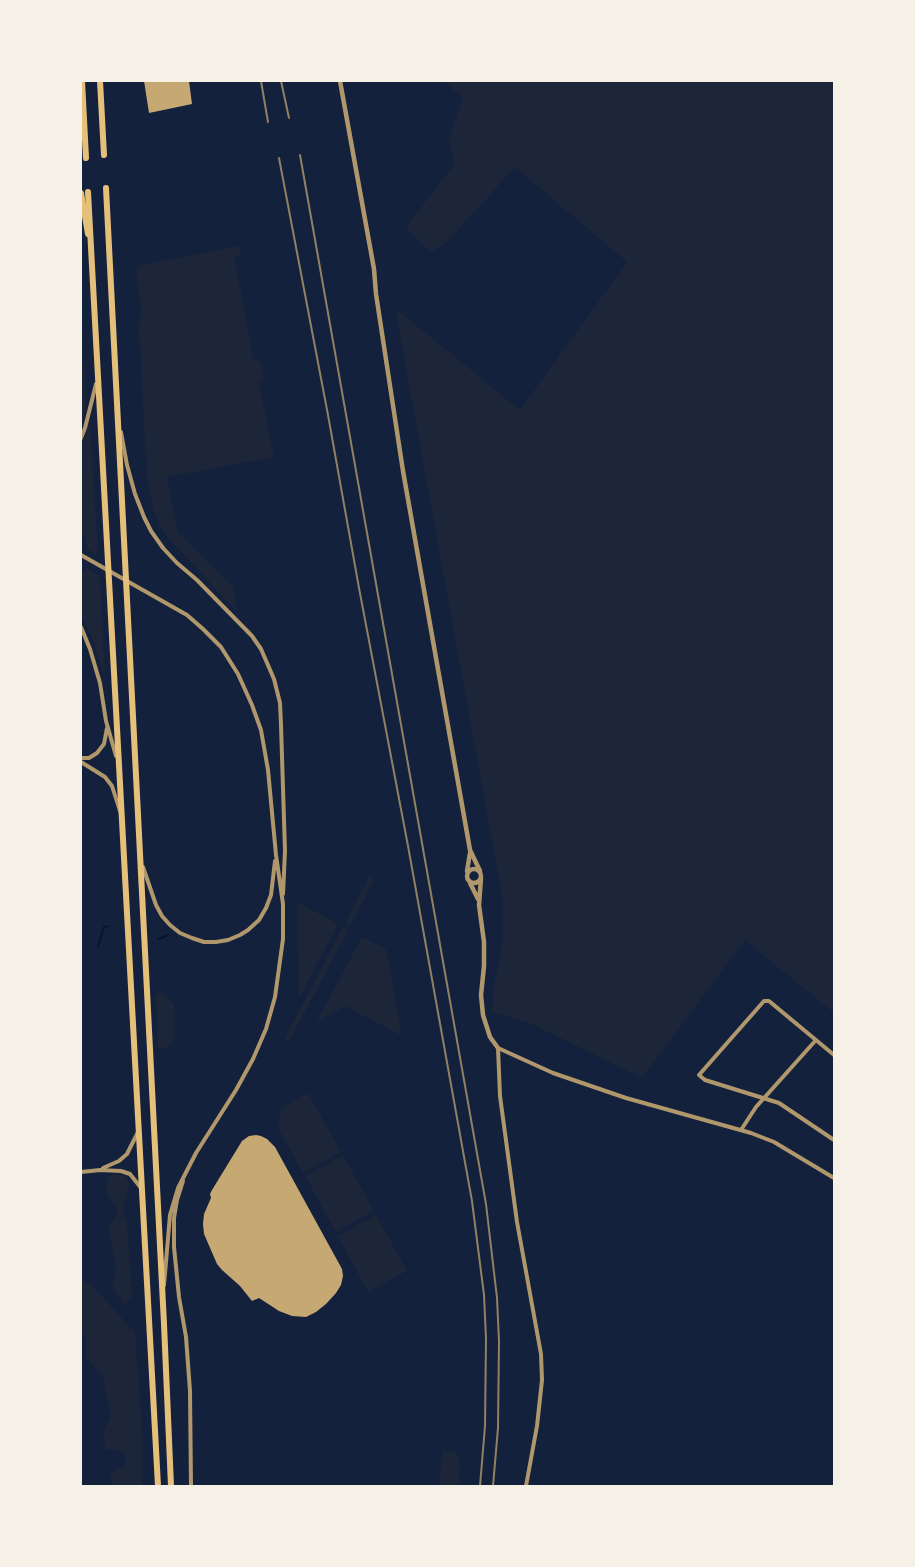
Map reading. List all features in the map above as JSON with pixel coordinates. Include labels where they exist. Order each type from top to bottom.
[{"type":"highway","points":[[82,81],[86,158]]},
{"type":"highway","points":[[100,81],[104,154]]},
{"type":"highway","points":[[106,188],[171,1486]]},
{"type":"highway","points":[[85,193],[92,258],[158,1486]]},
{"type":"street","points":[[340,81],[373,263],[404,471],[470,850],[480,871],[479,905]]},
{"type":"street","points":[[81,438],[98,374]]},
{"type":"street","points":[[117,408],[127,465],[135,494],[151,531],[177,563],[252,636],[261,649],[274,679],[280,702],[285,851],[283,939],[276,997],[253,1059],[196,1153],[175,1194],[170,1215],[163,1304]]},
{"type":"street","points":[[81,555],[187,615],[221,647],[238,674],[261,730],[268,770],[282,904]]},
{"type":"street","points":[[81,627],[100,683],[107,734],[104,744],[97,753],[81,760]]},
{"type":"street","points":[[106,721],[119,769]]},
{"type":"street","points":[[81,760],[105,777],[112,786],[122,816]]},
{"type":"street","points":[[470,850],[468,881],[479,905],[484,942],[481,995],[483,1016],[490,1037],[498,1047],[553,1073],[626,1098],[741,1130],[774,1142],[834,1178]]},
{"type":"street","points":[[140,858],[152,896],[162,916],[180,933],[204,942],[216,942],[240,935],[259,920],[271,895],[276,855]]},
{"type":"street","points":[[467,873],[473,869],[480,871]]},
{"type":"street","points":[[468,881],[476,883],[481,878]]},
{"type":"street","points":[[834,1055],[769,1000],[764,1000],[699,1075],[705,1080],[778,1103],[834,1140]]},
{"type":"street","points":[[741,1130],[764,1099],[816,1040]]},
{"type":"street","points":[[498,1047],[500,1096],[517,1222],[541,1354],[542,1380],[537,1425],[525,1486]]},
{"type":"street","points":[[100,1170],[119,1161],[127,1154],[139,1131]]},
{"type":"street","points":[[81,1172],[114,1170],[130,1174],[141,1188]]},
{"type":"street","points":[[186,1172],[174,1218],[174,1247],[186,1337],[191,1486]]},
{"type":"shaded area","points":[[444,81],[834,81],[834,1013],[745,940],[642,1078],[530,1023],[492,1012],[495,980],[503,941],[503,900],[395,308],[520,410],[627,262],[515,167],[457,231],[444,244],[431,252],[406,227],[455,163],[449,140],[463,98]]},
{"type":"shaded area","points":[[239,246],[241,254],[235,257],[235,260],[253,358],[261,363],[264,381],[259,383],[274,457],[167,477],[178,533],[233,586],[238,613],[171,541],[160,526],[154,512],[147,478],[139,328],[141,309],[136,271],[142,265]]},
{"type":"shaded area","points":[[81,305],[85,410],[81,428]]},
{"type":"shaded area","points":[[90,423],[98,555],[87,549],[86,539],[81,533],[81,445]]},
{"type":"shaded area","points":[[87,568],[100,576],[105,678],[81,613],[81,574]]},
{"type":"shaded area","points":[[371,873],[373,882],[350,926],[345,924]]},
{"type":"shaded area","points":[[297,902],[338,924],[299,999]]},
{"type":"shaded area","points":[[343,927],[348,930],[288,1044],[285,1038]]},
{"type":"shaded area","points":[[362,937],[386,949],[402,1036],[345,1006],[316,1023]]},
{"type":"shaded area","points":[[158,993],[164,994],[174,1004],[174,1039],[166,1049],[158,1048],[156,997]]},
{"type":"shaded area","points":[[308,1093],[341,1152],[303,1173],[278,1128],[282,1108]]},
{"type":"shaded area","points":[[343,1155],[374,1211],[336,1232],[305,1176]]},
{"type":"shaded area","points":[[114,1174],[125,1176],[129,1182],[123,1206],[127,1221],[132,1296],[125,1306],[112,1288],[116,1268],[108,1227],[118,1209],[108,1196],[107,1178]]},
{"type":"shaded area","points":[[376,1215],[407,1271],[368,1292],[338,1236]]},
{"type":"shaded area","points":[[81,1278],[93,1287],[135,1332],[142,1429],[142,1486],[114,1486],[110,1476],[117,1468],[125,1466],[126,1458],[120,1450],[105,1449],[104,1431],[111,1415],[103,1377],[85,1356],[86,1339],[81,1332]]},
{"type":"shaded area","points":[[443,1451],[453,1451],[459,1456],[459,1486],[439,1486]]},
{"type":"building","points":[[144,81],[189,81],[192,104],[149,113]]},
{"type":"building","points":[[256,1135],[267,1139],[275,1147],[342,1269],[341,1285],[336,1293],[316,1312],[306,1317],[292,1316],[279,1311],[259,1298],[252,1301],[217,1264],[204,1234],[204,1214],[212,1190],[242,1141],[249,1136]]},
{"type":"waterway","points":[[98,946],[104,927],[108,926]]},
{"type":"waterway","points":[[159,939],[168,935]]},
{"type":"railway","points":[[261,81],[268,122]]},
{"type":"railway","points":[[281,81],[289,118]]},
{"type":"railway","points":[[300,155],[486,1204],[497,1298],[499,1341],[498,1428],[493,1486]]},
{"type":"railway","points":[[279,158],[472,1201],[484,1295],[486,1339],[485,1426],[480,1486]]}]
